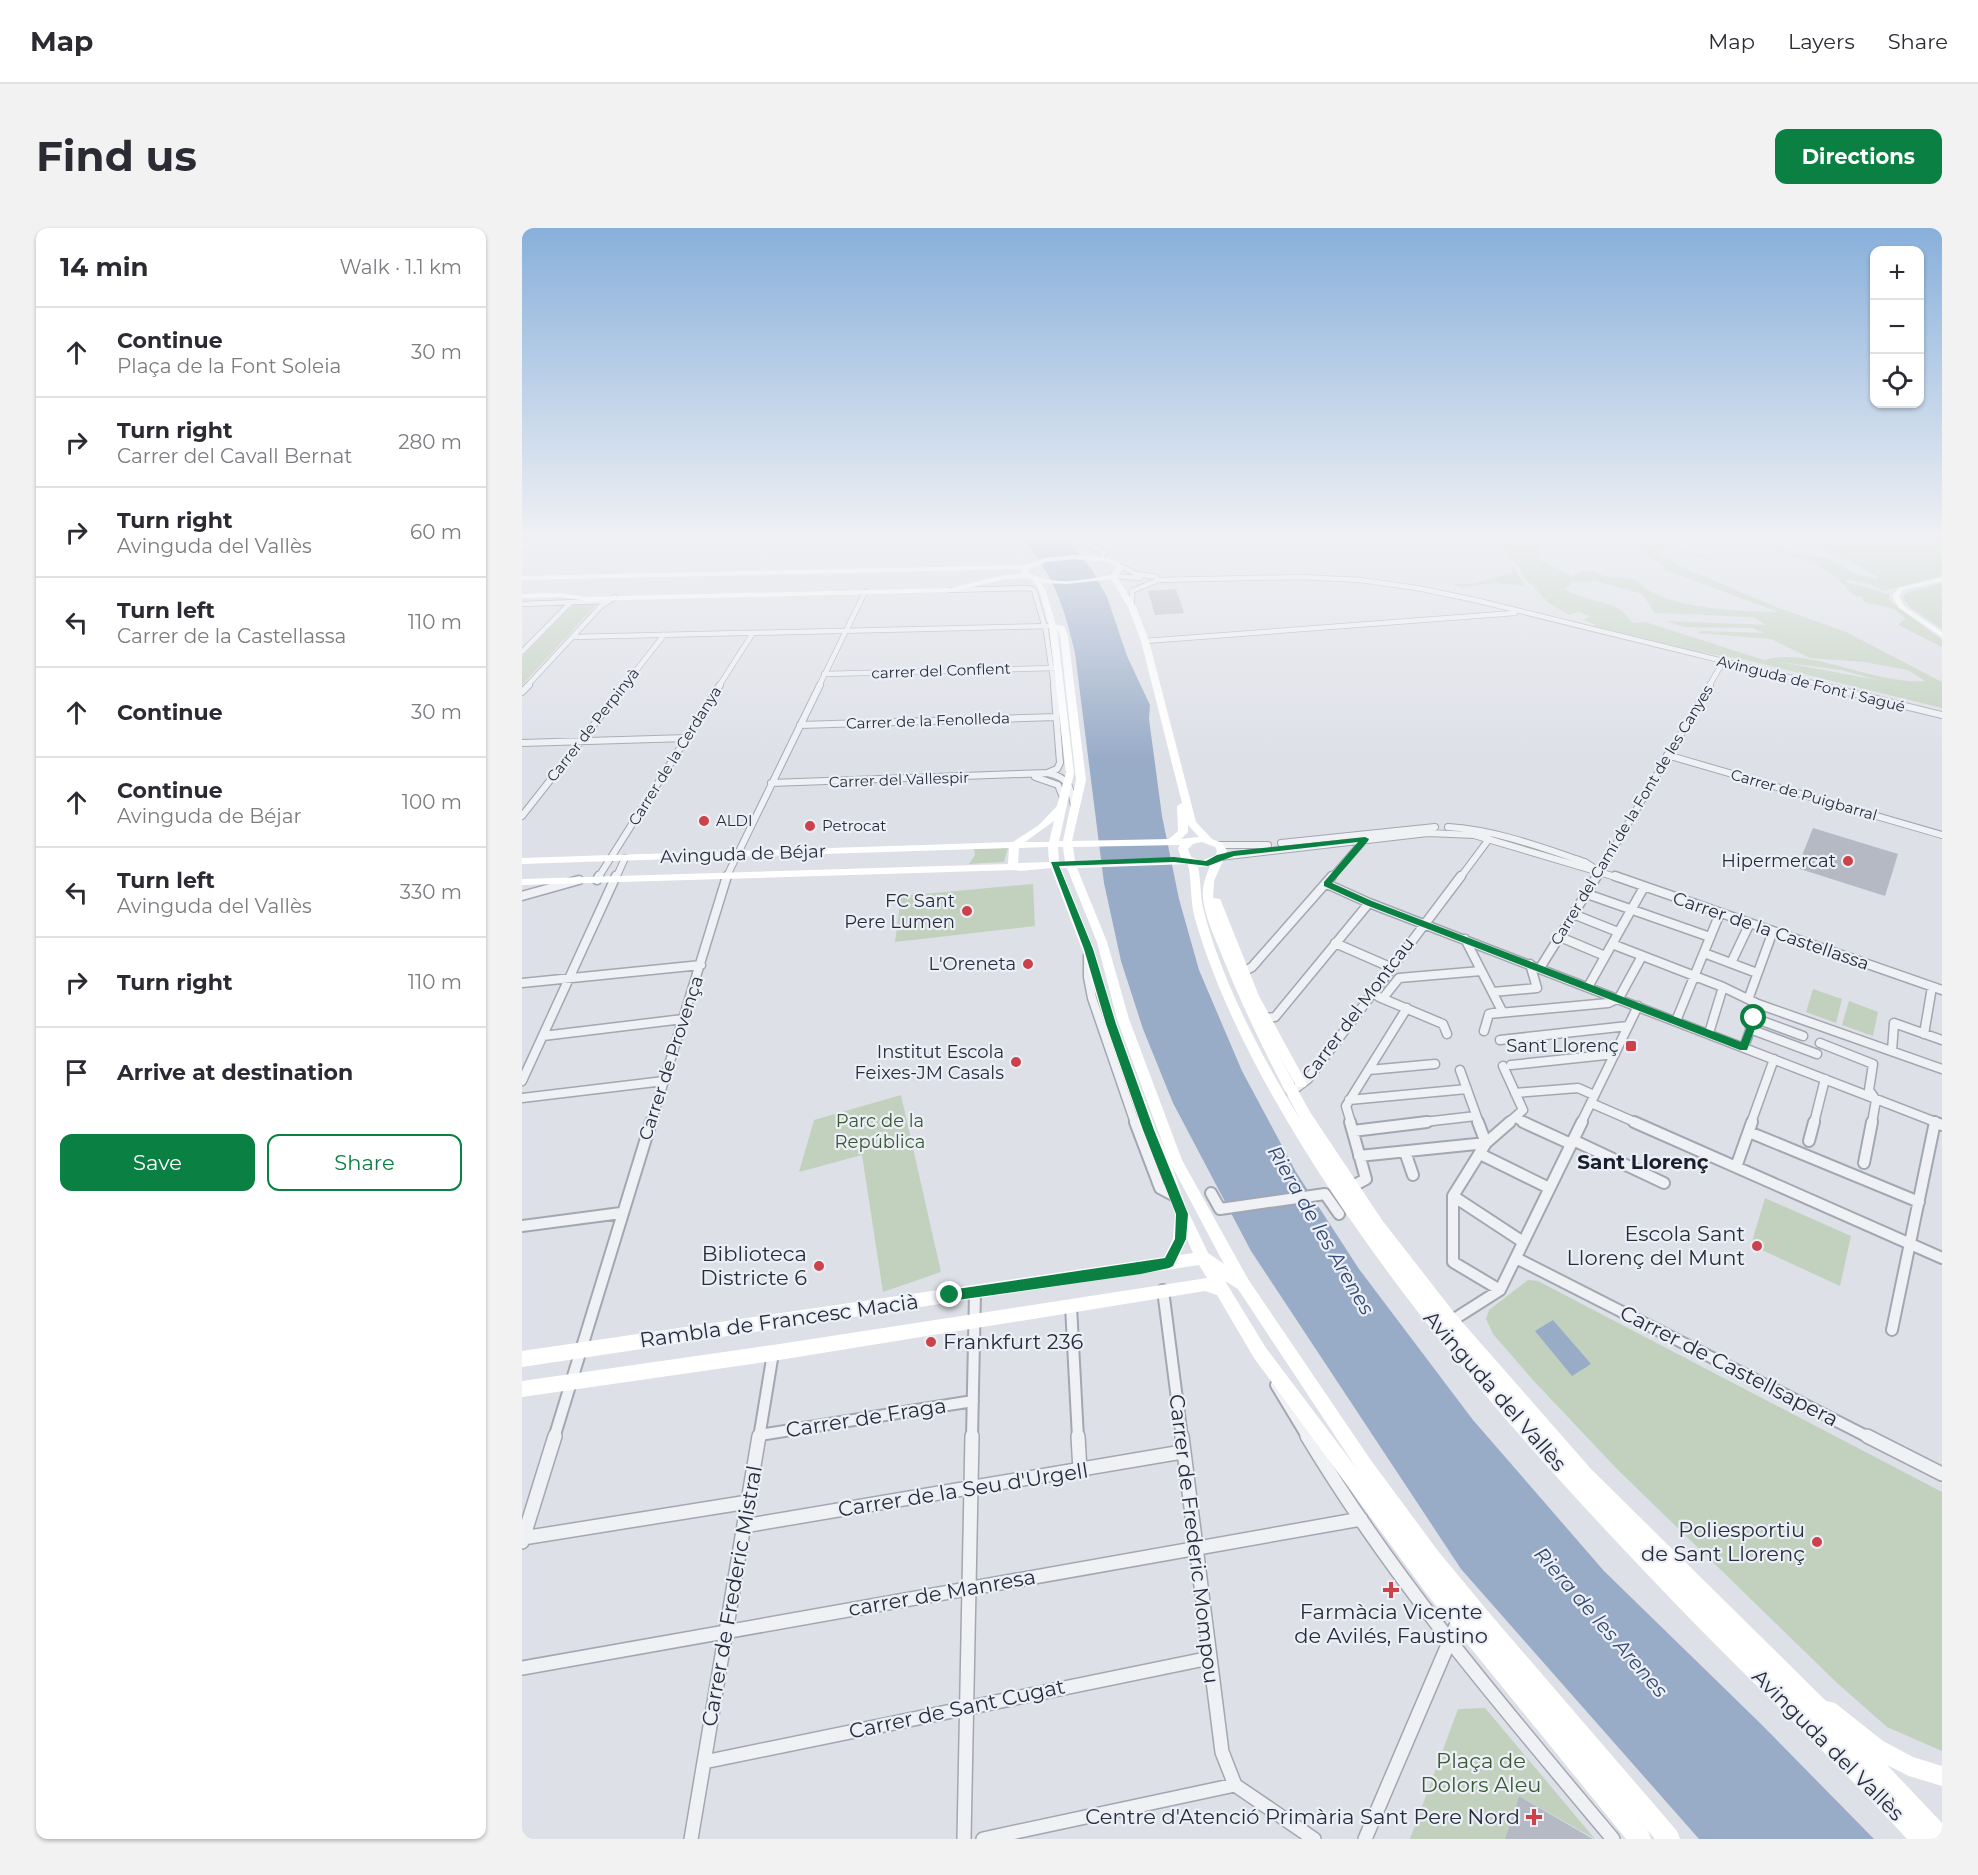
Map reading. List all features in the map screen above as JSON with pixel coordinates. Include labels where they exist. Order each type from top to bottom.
[{"type":"main road","points":[[1047,611],[1070,773],[1060,844],[1054,864],[1089,949],[1111,1024],[1175,1196],[1203,1258],[1260,1353],[1640,1839]]},
{"type":"main road","points":[[1134,611],[1145,641],[1183,798],[1194,828],[1208,840],[1219,845],[1222,851],[1208,889]]},
{"type":"main road","points":[[1907,611],[1942,635]]},
{"type":"main road","points":[[1049,626],[1061,628],[1066,644],[1081,780],[1079,795],[1066,793]]},
{"type":"main road","points":[[1060,844],[1069,828],[1066,793]]},
{"type":"main road","points":[[1024,869],[1014,866],[1011,858],[1017,843],[1040,828],[1066,793]]},
{"type":"main road","points":[[1183,798],[1184,832],[1191,842]]},
{"type":"main road","points":[[1069,828],[1080,838],[1094,844]]},
{"type":"main road","points":[[1171,842],[1184,832]]},
{"type":"main road","name":"Avinguda de Béjar","points":[[522,861],[994,846],[1017,843],[1094,844],[1208,840]]},
{"type":"main road","name":"Avinguda del Vallès","points":[[1191,842],[1183,852],[1190,861],[1196,878],[1196,900],[1208,940],[1236,1009],[1266,1074],[1348,1206],[1445,1324],[1585,1475],[1795,1683],[1857,1751],[1942,1838]]},
{"type":"main road","points":[[1060,844],[1102,942],[1124,1019],[1176,1161],[1243,1284],[1463,1610],[1669,1839]]},
{"type":"main road","points":[[957,868],[971,856],[964,846]]},
{"type":"main road","name":"Avinguda de Béjar","points":[[522,882],[1092,862],[1174,860],[1208,863],[1219,858]]},
{"type":"main road","points":[[1080,891],[1084,875],[1092,862]]},
{"type":"main road","points":[[997,867],[1046,872],[1062,884]]},
{"type":"main road","name":"Avinguda del Vallès","points":[[1208,889],[1214,896],[1243,972],[1296,1088]]},
{"type":"main road","name":"Avinguda del Vallès","points":[[1208,889],[1219,935],[1233,971],[1351,1186],[1445,1324],[1514,1418],[1579,1489],[1761,1677],[1848,1761],[1921,1839]]},
{"type":"main road","points":[[1169,1262],[1180,1239],[1182,1214]]},
{"type":"main road","points":[[1203,1258],[1243,1284]]},
{"type":"main road","name":"Rambla de Francesc Macià","points":[[522,1359],[1203,1258]]},
{"type":"main road","name":"Rambla de Francesc Macià","points":[[522,1389],[774,1353],[1205,1284],[1222,1290]]},
{"type":"main road","points":[[1795,1683],[1876,1748],[1909,1766],[1942,1776]]},
{"type":"street","points":[[522,652],[562,611]]},
{"type":"street","points":[[522,692],[572,637],[599,611]]},
{"type":"street","name":"Carrer de Provença","points":[[523,1540],[621,1214],[728,876],[736,854],[855,611]]},
{"type":"street","points":[[572,637],[1049,626],[1043,611]]},
{"type":"street","points":[[1486,614],[1500,611]]},
{"type":"street","name":"Avinguda de Font i Sagué","points":[[1519,611],[1942,715]]},
{"type":"street","points":[[1145,641],[1522,612]]},
{"type":"street","name":"Carrer de la Cerdanya","points":[[597,880],[753,633]]},
{"type":"street","name":"Carrer de Perpinyà","points":[[522,816],[664,635]]},
{"type":"street","points":[[522,639],[535,639]]},
{"type":"street","points":[[1055,668],[1064,665],[1063,648],[1066,644]]},
{"type":"street","name":"Carrer del Camí de la Font de les Canyes","points":[[1540,968],[1587,894],[1723,662]]},
{"type":"street","points":[[1055,668],[1065,671],[1070,689]]},
{"type":"street","points":[[1055,668],[1060,763],[1066,793]]},
{"type":"street","name":"carrer del Conflent","points":[[824,674],[1055,668]]},
{"type":"street","name":"Carrer de la Fenolleda","points":[[800,725],[1056,717]]},
{"type":"street","points":[[522,743],[687,738]]},
{"type":"street","name":"Carrer de Puigbarral","points":[[1667,755],[1942,835]]},
{"type":"street","points":[[1026,776],[1053,772],[1060,763]]},
{"type":"street","points":[[1047,773],[1066,793]]},
{"type":"street","points":[[1026,776],[1058,785],[1066,793]]},
{"type":"street","name":"Carrer del Vallespir","points":[[771,783],[1026,776]]},
{"type":"street","name":"Carrer de la Castellassa","points":[[1219,845],[1260,845],[1410,828],[1460,827],[1523,841],[1585,862],[1599,871]]},
{"type":"street","name":"Carrer de la Castellassa","points":[[1219,858],[1365,839],[1442,832],[1489,839],[1599,871],[1942,990]]},
{"type":"street","points":[[1243,972],[1252,967],[1365,839]]},
{"type":"street","name":"Carrer del Montcau","points":[[1296,1088],[1372,994],[1390,967],[1489,839]]},
{"type":"street","points":[[522,1081],[613,879],[625,858]]},
{"type":"street","points":[[522,896],[580,880]]},
{"type":"street","points":[[1327,884],[1369,903],[1938,1124],[1892,1330]]},
{"type":"street","points":[[1588,987],[1644,887]]},
{"type":"street","points":[[1587,894],[1710,937]]},
{"type":"street","points":[[1264,1018],[1275,1017],[1369,903]]},
{"type":"street","points":[[1676,1021],[1720,913]]},
{"type":"street","points":[[1573,914],[1618,932]]},
{"type":"street","points":[[1731,963],[1750,923]]},
{"type":"street","points":[[1749,998],[1773,931]]},
{"type":"street","points":[[1560,937],[1605,956]]},
{"type":"street","points":[[1465,939],[1502,1011],[1489,1014]]},
{"type":"street","points":[[1335,943],[1390,967]]},
{"type":"street","points":[[1612,944],[1723,987],[1758,1004],[1942,1069]]},
{"type":"street","points":[[1704,953],[1757,973]]},
{"type":"street","points":[[1489,1014],[1608,1003],[1618,998],[1642,956]]},
{"type":"street","points":[[1492,992],[1537,988],[1530,964]]},
{"type":"street","points":[[522,983],[701,965]]},
{"type":"street","points":[[1383,998],[1399,978],[1481,971]]},
{"type":"street","points":[[1709,1034],[1723,987]]},
{"type":"street","points":[[1924,1034],[1932,987]]},
{"type":"street","points":[[1372,994],[1443,1024],[1447,1034]]},
{"type":"street","points":[[1445,1324],[1500,1290],[1549,1188],[1561,1177],[1572,1142],[1638,1006]]},
{"type":"street","points":[[1351,1186],[1366,1179],[1346,1106],[1407,1008]]},
{"type":"street","points":[[1484,1031],[1489,1014]]},
{"type":"street","points":[[1744,1047],[1756,1014],[1803,1036]]},
{"type":"street","points":[[543,1036],[684,1019]]},
{"type":"street","points":[[1892,1051],[1894,1023],[1942,1041]]},
{"type":"street","points":[[1500,1040],[1628,1026]]},
{"type":"street","points":[[1750,1029],[1817,1054]]},
{"type":"street","points":[[1820,1043],[1873,1064],[1869,1090],[1876,1100],[1864,1163]]},
{"type":"street","points":[[1500,1290],[1453,1262],[1453,1196],[1486,1143],[1523,1110],[1507,1066],[1615,1054]]},
{"type":"street","points":[[1736,1167],[1774,1059]]},
{"type":"street","points":[[1369,1070],[1435,1064]]},
{"type":"street","points":[[1460,1070],[1486,1143]]},
{"type":"street","points":[[1809,1141],[1825,1079]]},
{"type":"street","points":[[522,1098],[664,1081]]},
{"type":"street","points":[[1349,1100],[1467,1089]]},
{"type":"street","points":[[1515,1093],[1578,1089],[1593,1099],[1736,1167],[1942,1258]]},
{"type":"street","points":[[1353,1131],[1476,1116]]},
{"type":"street","points":[[1515,1118],[1664,1183]]},
{"type":"street","points":[[1749,1132],[1919,1202]]},
{"type":"street","points":[[1359,1156],[1486,1143]]},
{"type":"street","points":[[1405,1152],[1413,1175]]},
{"type":"street","points":[[1480,1154],[1549,1188]]},
{"type":"street","points":[[1211,1193],[1220,1209],[1325,1194],[1339,1214]]},
{"type":"street","points":[[1453,1196],[1523,1242]]},
{"type":"street","points":[[522,1226],[621,1214]]},
{"type":"street","name":"Carrer de Castellsapera","points":[[1516,1258],[1942,1474]]},
{"type":"street","name":"Carrer de Frederic Mompou","points":[[1163,1290],[1222,1752],[1235,1785]]},
{"type":"street","points":[[963,1839],[975,1292]]},
{"type":"street","points":[[1071,1306],[1080,1471]]},
{"type":"street","name":"Carrer de Frederic Mistral","points":[[691,1839],[774,1353]]},
{"type":"street","points":[[1260,1353],[1287,1406],[1361,1520],[1478,1678],[1613,1839]]},
{"type":"street","name":"Carrer de Fraga","points":[[760,1435],[973,1401]]},
{"type":"street","name":"Carrer de la Seu d'Urgell","points":[[744,1526],[1182,1452]]},
{"type":"street","points":[[523,1540],[748,1502]]},
{"type":"street","name":"carrer de Manresa","points":[[522,1668],[1361,1520]]},
{"type":"street","points":[[1365,1839],[1463,1610]]},
{"type":"street","name":"Carrer de Sant Cugat","points":[[704,1762],[1210,1658]]},
{"type":"street","points":[[982,1839],[1235,1785],[1314,1839]]},
{"type":"green space","points":[[567,611],[590,611],[522,685],[522,657]]},
{"type":"green space","points":[[1563,611],[1622,611],[1633,623],[1645,622],[1764,660],[1782,657],[1801,658],[1906,681],[1925,681],[1908,670],[1864,662],[1810,658],[1771,639],[1697,633],[1701,631],[1764,633],[1753,628],[1684,627],[1667,621],[1766,625],[1753,617],[1654,611],[1788,611],[1846,632],[1942,682],[1942,708],[1746,660],[1700,652],[1593,626],[1596,625],[1584,620],[1589,616],[1579,612],[1569,615]],"holes":[[[1780,662],[1841,670],[1878,680]]]},
{"type":"green space","points":[[1897,611],[1904,611],[1942,640],[1942,647],[1898,625],[1905,619]]},
{"type":"green space","points":[[1916,611],[1942,611],[1942,629]]},
{"type":"green space","points":[[1008,848],[1004,862],[969,864],[975,855],[974,849]]},
{"type":"green space","name":"FC Sant Pere Lumen","points":[[1033,884],[1035,926],[895,942],[901,896]]},
{"type":"green space","points":[[1813,989],[1842,999],[1836,1023],[1806,1012]]},
{"type":"green space","points":[[1849,1001],[1878,1012],[1873,1036],[1842,1025]]},
{"type":"green space","name":"Parc de la República","points":[[901,1095],[941,1272],[883,1292],[862,1155],[799,1172],[814,1120]]},
{"type":"green space","points":[[1765,1198],[1851,1236],[1840,1286],[1751,1245]]},
{"type":"green space","name":"Poliesportiu de Sant Llorenç","points":[[1528,1280],[1538,1281],[1942,1492],[1942,1751],[1887,1727],[1836,1682],[1617,1469],[1532,1379],[1493,1334],[1486,1319],[1489,1310]]},
{"type":"green space","name":"Plaça de Dolors Aleu","points":[[1485,1708],[1595,1839],[1519,1796],[1505,1839],[1410,1839],[1458,1709]]},
{"type":"water","name":"Riera de les Arenes","points":[[1063,611],[1112,611],[1127,656],[1150,705],[1149,719],[1162,816],[1179,899],[1199,970],[1242,1071],[1296,1172],[1359,1269],[1473,1420],[1604,1571],[1761,1724],[1874,1839],[1699,1839],[1461,1569],[1251,1251],[1173,1103],[1143,1029],[1121,961],[1104,883],[1075,653]]},
{"type":"water","points":[[1553,1320],[1591,1364],[1572,1376],[1535,1331]]},
{"type":"building","points":[[1154,611],[1184,613],[1155,615]]},
{"type":"building","name":"Hipermercat","points":[[1813,828],[1898,854],[1885,896],[1797,868]]},
{"type":"building","name":"Centre d'Atenció Primària Sant Pere Nord","points":[[1519,1796],[1593,1839],[1505,1839]]},
{"type":"place","name":"ALDI","points":[[704,821]]},
{"type":"place","name":"Petrocat","points":[[810,826]]},
{"type":"place","name":"Hipermercat","points":[[1848,861]]},
{"type":"place","name":"FC Sant Pere Lumen","points":[[967,911]]},
{"type":"place","name":"L'Oreneta","points":[[1028,964]]},
{"type":"place","name":"Sant Llorenç","points":[[1631,1046]]},
{"type":"place","name":"Institut Escola Feixes-JM Casals","points":[[1016,1062]]},
{"type":"place","name":"Escola Sant Llorenç del Munt","points":[[1757,1246]]},
{"type":"place","name":"Biblioteca Districte 6","points":[[819,1266]]},
{"type":"place","name":"Frankfurt 236","points":[[931,1342]]},
{"type":"place","name":"Poliesportiu de Sant Llorenç","points":[[1817,1542]]},
{"type":"place","name":"Farmàcia Vicente de Avilés, Faustino","points":[[1391,1590]]},
{"type":"place","name":"Centre d'Atenció Primària Sant Pere Nord","points":[[1534,1817]]},
{"type":"district","name":"Sant Llorenç","points":[[1643,1162]]},
{"type":"route","points":[[950,1295],[1141,1269],[1169,1262],[1180,1239],[1182,1214],[1111,1024],[1089,949],[1054,864],[1181,860],[1201,864],[1234,854],[1365,839],[1327,884],[1369,903],[1744,1047],[1754,1018]]}]
